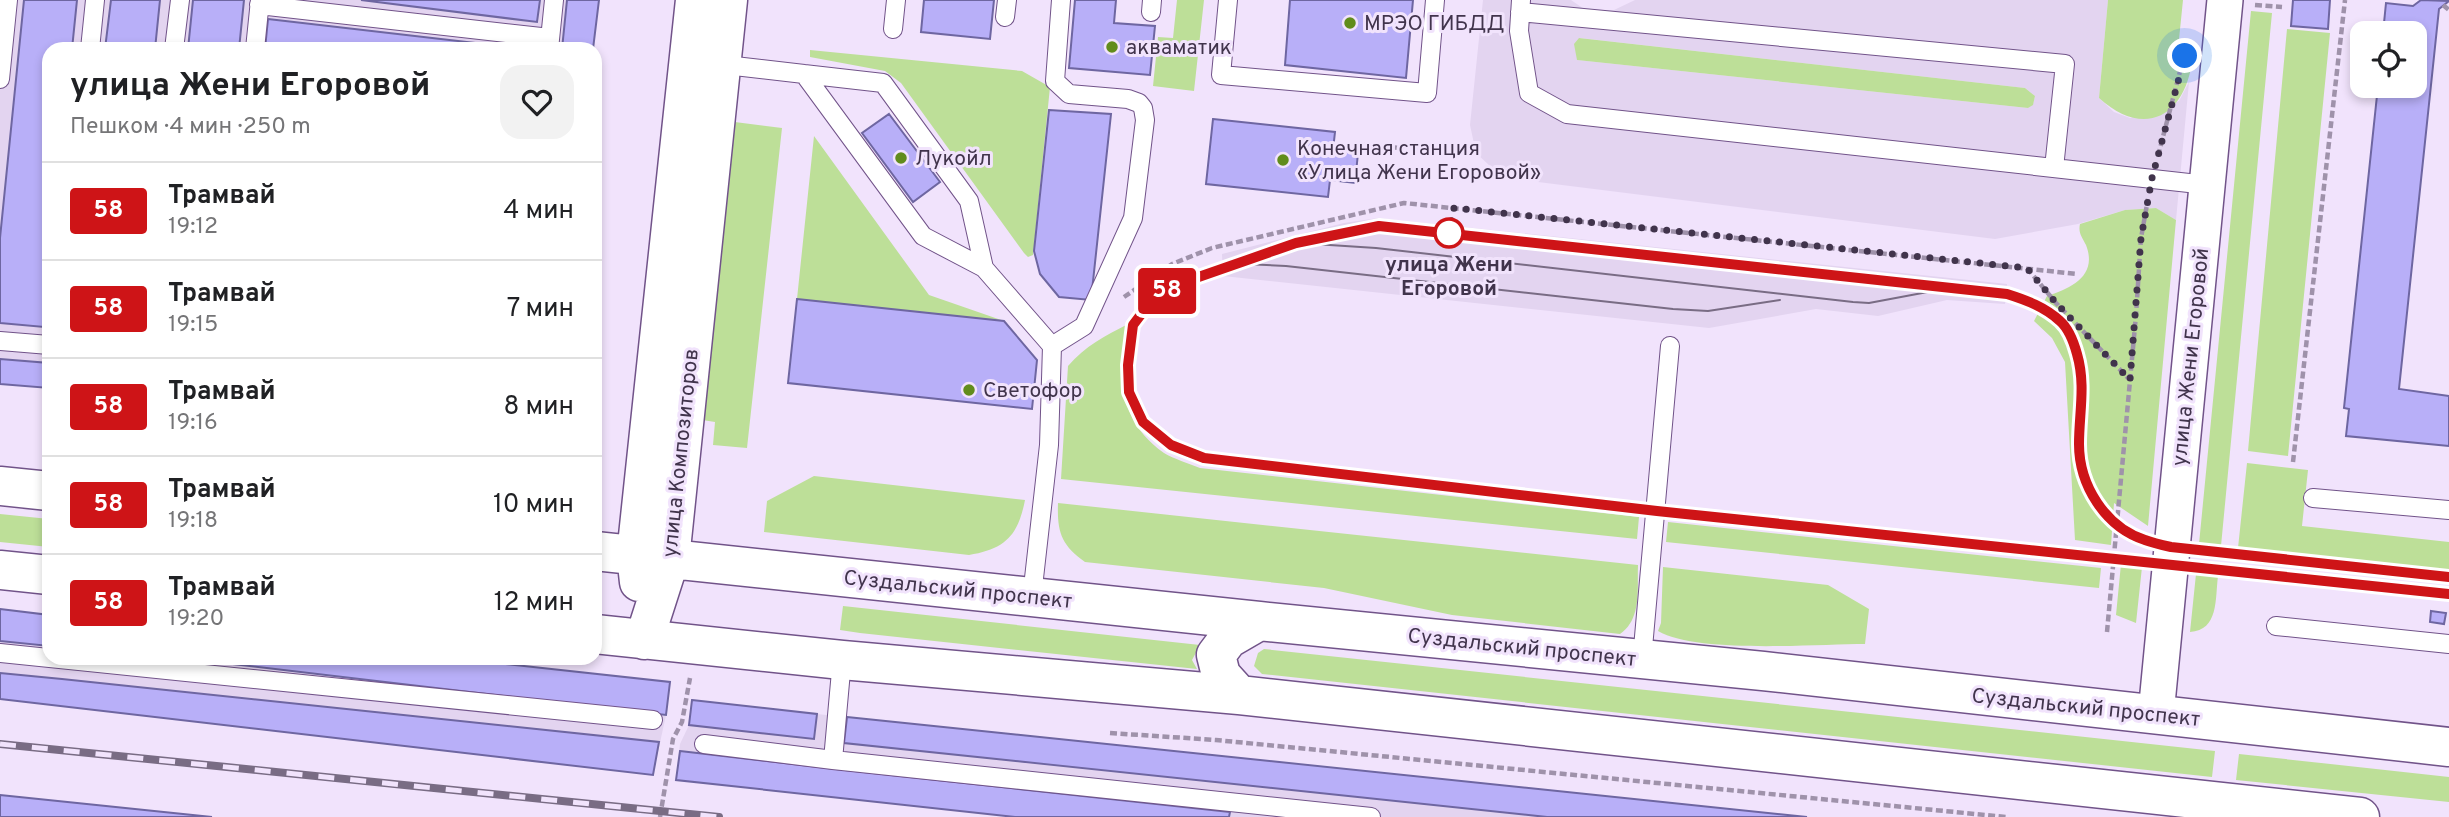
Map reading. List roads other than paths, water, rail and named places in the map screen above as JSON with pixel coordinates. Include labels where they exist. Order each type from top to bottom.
[{"type":"main road","name":"улица Композиторов","points":[[695,0],[705,62]]},
{"type":"main road","name":"улица Композиторов","points":[[644,640],[705,62],[728,0]]},
{"type":"main road","points":[[0,486],[42,490]]},
{"type":"main road","name":"Суздальский проспект","points":[[602,552],[1642,659],[2449,747]]},
{"type":"main road","points":[[0,570],[42,574]]},
{"type":"main road","points":[[1239,695],[1221,676],[1216,655],[1228,639],[1259,621]]},
{"type":"main road","points":[[602,635],[842,660],[1239,695],[2360,817]]},
{"type":"street","name":"улица Жени Егоровой","points":[[2156,714],[2225,0]]},
{"type":"lane","points":[[0,79],[8,0]]},
{"type":"lane","points":[[91,42],[95,0]]},
{"type":"lane","points":[[175,42],[180,0]]},
{"type":"lane","points":[[549,42],[554,0]]},
{"type":"lane","points":[[893,29],[896,0]]},
{"type":"lane","points":[[1052,346],[1084,326],[1133,218],[1146,120],[1139,103],[1128,99],[1069,94],[1055,81],[1060,0]]},
{"type":"lane","points":[[1228,0],[1221,75],[1427,93],[1436,0]]},
{"type":"lane","points":[[256,42],[259,2],[535,42]]},
{"type":"lane","points":[[2054,168],[2065,64],[1521,6],[1519,31],[1530,93],[1567,114],[2054,168],[2207,184]]},
{"type":"lane","points":[[705,62],[883,83],[969,201],[984,268]]},
{"type":"lane","points":[[804,75],[923,236],[984,268],[1052,346],[1049,445],[1032,596]]},
{"type":"lane","points":[[0,341],[42,344]]},
{"type":"lane","points":[[1642,659],[1670,346]]},
{"type":"lane","points":[[2313,498],[2449,510]]},
{"type":"lane","points":[[2276,626],[2449,644]]},
{"type":"lane","points":[[0,653],[42,657]]},
{"type":"lane","points":[[833,760],[842,660]]},
{"type":"lane","points":[[126,665],[653,720]]},
{"type":"lane","points":[[704,744],[1371,817]]},
{"type":"tram line","points":[[2449,577],[2171,547],[2144,540],[2127,531],[2115,522],[2096,500],[2083,474],[2079,444],[2080,365],[2070,336],[2054,316],[2028,301],[2007,294],[1379,226],[1315,239],[1168,288],[1147,304],[1132,334],[1128,379],[1130,395],[1136,408],[1143,420],[1165,439],[1204,458],[1657,511],[2449,594]]},
{"type":"tram line","name":"58","points":[[2449,577],[2171,547],[2143,540],[2117,525],[2101,509],[2088,490],[2082,468],[2079,446],[2082,371],[2075,345],[2061,321],[2037,305],[2007,294],[1379,226],[1296,243],[1190,280],[1155,296],[1133,325],[1128,365],[1129,392],[1143,422],[1171,445],[1204,458],[1657,511],[2449,594]]},
{"type":"tram line","points":[[1314,244],[1376,248],[1853,302],[1869,303],[1933,291]]},
{"type":"tram line","points":[[1244,264],[1286,266],[1673,309],[1708,311],[1780,300]]},
{"type":"railway","points":[[0,744],[719,817]]},
{"type":"place","name":"МРЭО ГИБДД","points":[[1350,23]]},
{"type":"place","name":"акваматик","points":[[1112,47]]},
{"type":"place","name":"Лукойл","points":[[901,158]]},
{"type":"place","name":"Конечная станция «Улица Жени Егоровой»","points":[[1283,160]]},
{"type":"place","name":"улица Жени Егоровой","points":[[1449,233]]},
{"type":"place","name":"Светофор","points":[[969,390]]}]
